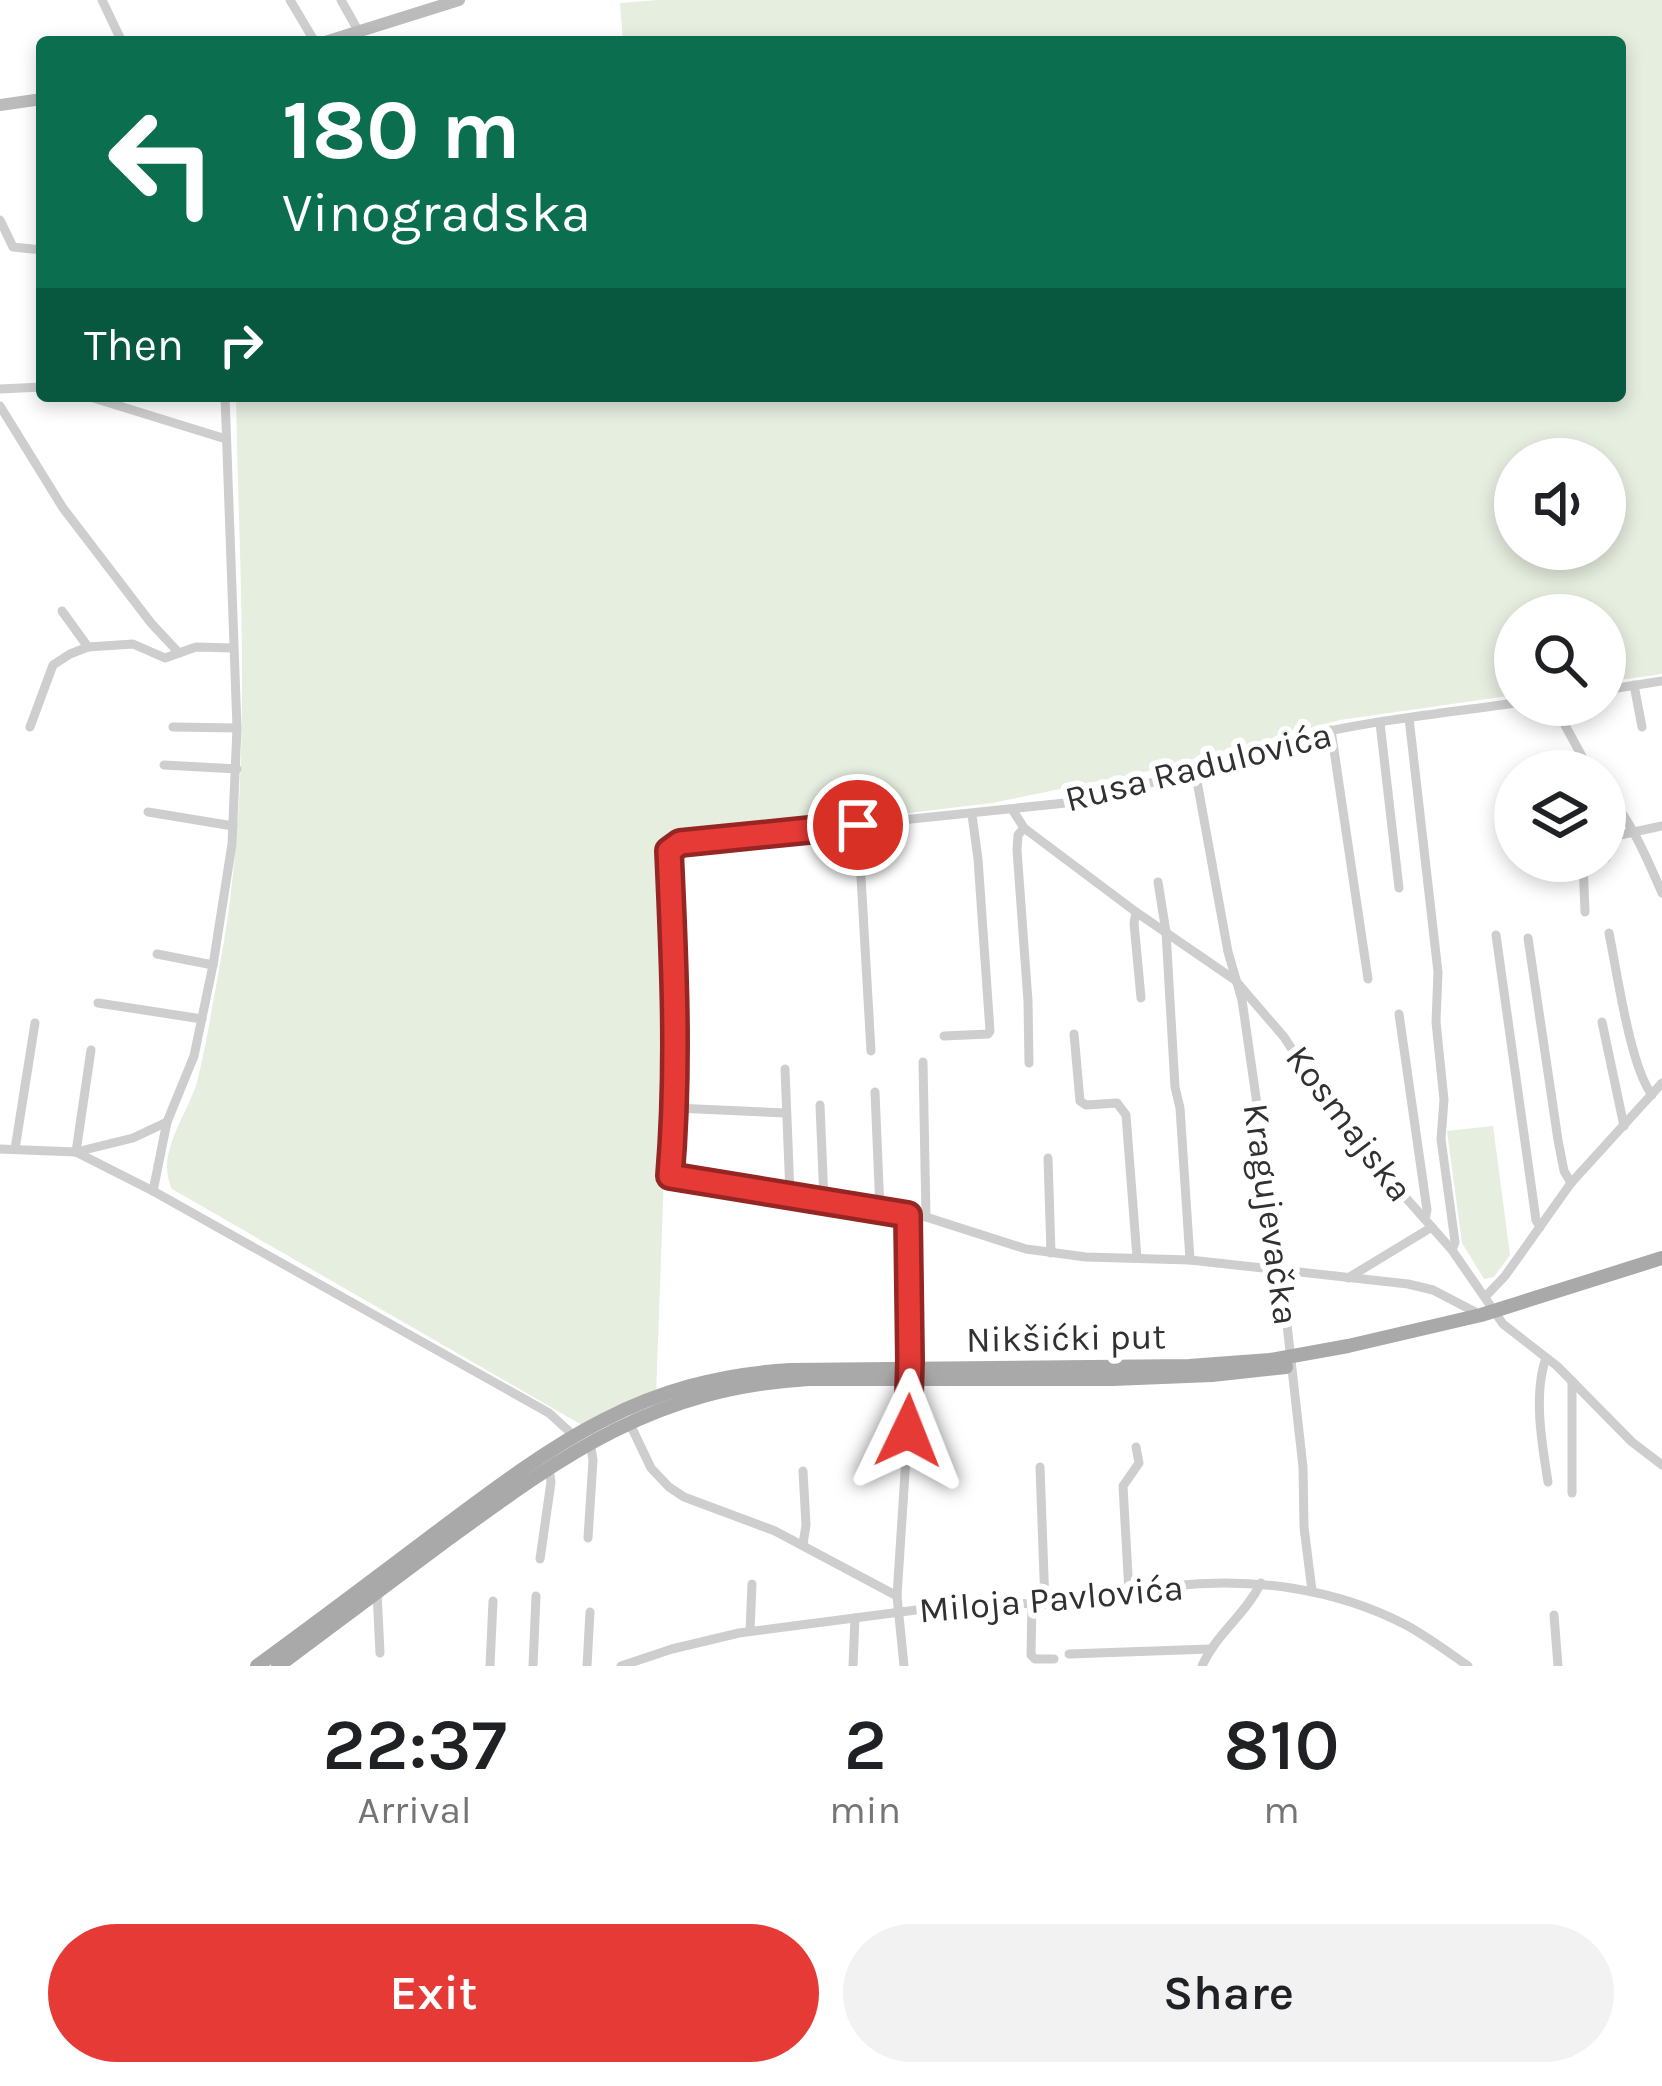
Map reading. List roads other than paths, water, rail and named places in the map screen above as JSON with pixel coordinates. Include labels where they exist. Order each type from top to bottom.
[{"type":"main road","points":[[345,36],[459,0]]},
{"type":"main road","points":[[0,105],[36,100]]},
{"type":"main road","name":"Nikšićki put","points":[[256,1666],[312,1633],[521,1469],[572,1435],[634,1405],[718,1379],[790,1370],[910,1374],[1293,1361],[1662,1258]]},
{"type":"main road","points":[[278,1666],[312,1633],[377,1592],[548,1467],[629,1422],[697,1397],[789,1380],[910,1374]]},
{"type":"street","points":[[102,0],[119,36]]},
{"type":"street","points":[[290,0],[311,36]]},
{"type":"street","points":[[340,0],[358,32]]},
{"type":"street","points":[[1,222],[13,247],[36,249]]},
{"type":"street","points":[[0,389],[36,387]]},
{"type":"street","points":[[106,402],[226,439]]},
{"type":"street","points":[[153,1191],[167,1122],[194,1056],[233,826],[237,728],[225,402]]},
{"type":"street","points":[[0,406],[63,508],[151,623],[179,652]]},
{"type":"street","points":[[62,611],[88,647]]},
{"type":"street","points":[[30,727],[53,665],[70,654],[88,647],[136,645],[163,658],[203,646],[233,648]]},
{"type":"street","points":[[1626,686],[1662,681]]},
{"type":"street","points":[[1634,685],[1642,727]]},
{"type":"street","name":"Rusa Radulovića","points":[[676,1108],[669,851],[680,843],[1075,802],[1331,730],[1494,706]]},
{"type":"street","points":[[1408,718],[1438,972],[1436,1022],[1444,1100],[1441,1139],[1455,1242],[1452,1250]]},
{"type":"street","points":[[1380,723],[1399,888]]},
{"type":"street","points":[[173,727],[237,728]]},
{"type":"street","points":[[1331,730],[1368,979]]},
{"type":"street","points":[[164,765],[237,769]]},
{"type":"street","name":"Kragujevačka","points":[[1195,770],[1242,1000],[1281,1271],[1312,1591]]},
{"type":"street","name":"Kosmajska","points":[[1012,808],[1024,828],[1235,980],[1452,1250],[1487,1307],[1662,1466]]},
{"type":"street","points":[[148,812],[233,826]]},
{"type":"street","points":[[944,1036],[990,1031],[972,815]]},
{"type":"street","points":[[1626,819],[1662,893]]},
{"type":"street","points":[[858,825],[872,1051]]},
{"type":"street","points":[[1626,832],[1662,826]]},
{"type":"street","points":[[1024,828],[1017,850],[1029,1063]]},
{"type":"street","points":[[1158,882],[1166,932],[1190,1260]]},
{"type":"street","points":[[1584,882],[1585,912]]},
{"type":"street","points":[[1136,912],[1141,998]]},
{"type":"street","points":[[1609,933],[1628,1026],[1652,1095]]},
{"type":"street","points":[[1496,935],[1540,1227]]},
{"type":"street","points":[[1528,938],[1558,1140],[1571,1184]]},
{"type":"street","points":[[158,954],[213,965]]},
{"type":"street","points":[[98,1003],[202,1019]]},
{"type":"street","points":[[1348,1278],[1428,1223],[1399,1014]]},
{"type":"street","points":[[1602,1022],[1624,1126]]},
{"type":"street","points":[[15,1149],[35,1023]]},
{"type":"street","points":[[1074,1034],[1080,1101],[1086,1105],[1117,1103],[1126,1114],[1138,1258]]},
{"type":"street","points":[[76,1152],[91,1050]]},
{"type":"street","points":[[923,1062],[926,1217]]},
{"type":"street","points":[[785,1069],[790,1194]]},
{"type":"street","points":[[786,1113],[676,1108],[670,1176],[926,1217],[1012,1245],[1051,1252],[1190,1260],[1408,1284],[1487,1307],[1571,1184],[1662,1083]]},
{"type":"street","points":[[875,1092],[880,1210]]},
{"type":"street","points":[[820,1105],[824,1201]]},
{"type":"street","points":[[0,1149],[76,1152],[133,1138],[167,1122]]},
{"type":"street","points":[[76,1152],[549,1413],[572,1435]]},
{"type":"street","points":[[1048,1158],[1051,1252]]},
{"type":"street","points":[[904,1666],[896,1596],[910,1374],[908,1215]]},
{"type":"street","points":[[1546,1358],[1539,1420],[1548,1482]]},
{"type":"street","points":[[1572,1381],[1572,1493]]},
{"type":"street","points":[[629,1422],[651,1468],[684,1497],[803,1544],[896,1596]]},
{"type":"street","points":[[589,1538],[590,1442]]},
{"type":"street","points":[[1129,1593],[1123,1486],[1139,1463],[1136,1447]]},
{"type":"street","points":[[540,1559],[551,1482],[548,1467]]},
{"type":"street","points":[[1040,1467],[1045,1604]]},
{"type":"street","points":[[803,1471],[803,1544]]},
{"type":"street","points":[[1202,1666],[1261,1583]]},
{"type":"street","name":"Miloja Pavlovića","points":[[621,1666],[750,1631],[997,1601],[1089,1601],[1189,1585],[1261,1583],[1312,1591],[1401,1622],[1468,1666]]},
{"type":"street","points":[[750,1631],[752,1584]]},
{"type":"street","points":[[377,1592],[380,1653]]},
{"type":"street","points":[[533,1666],[536,1596]]},
{"type":"street","points":[[490,1666],[493,1601]]},
{"type":"street","points":[[1032,1603],[1031,1655],[1054,1659]]},
{"type":"street","points":[[587,1666],[590,1612]]},
{"type":"street","points":[[1554,1615],[1558,1666]]},
{"type":"street","points":[[853,1666],[854,1618]]},
{"type":"street","points":[[673,1649],[675,1662]]},
{"type":"street","points":[[1069,1654],[1210,1649]]}]
